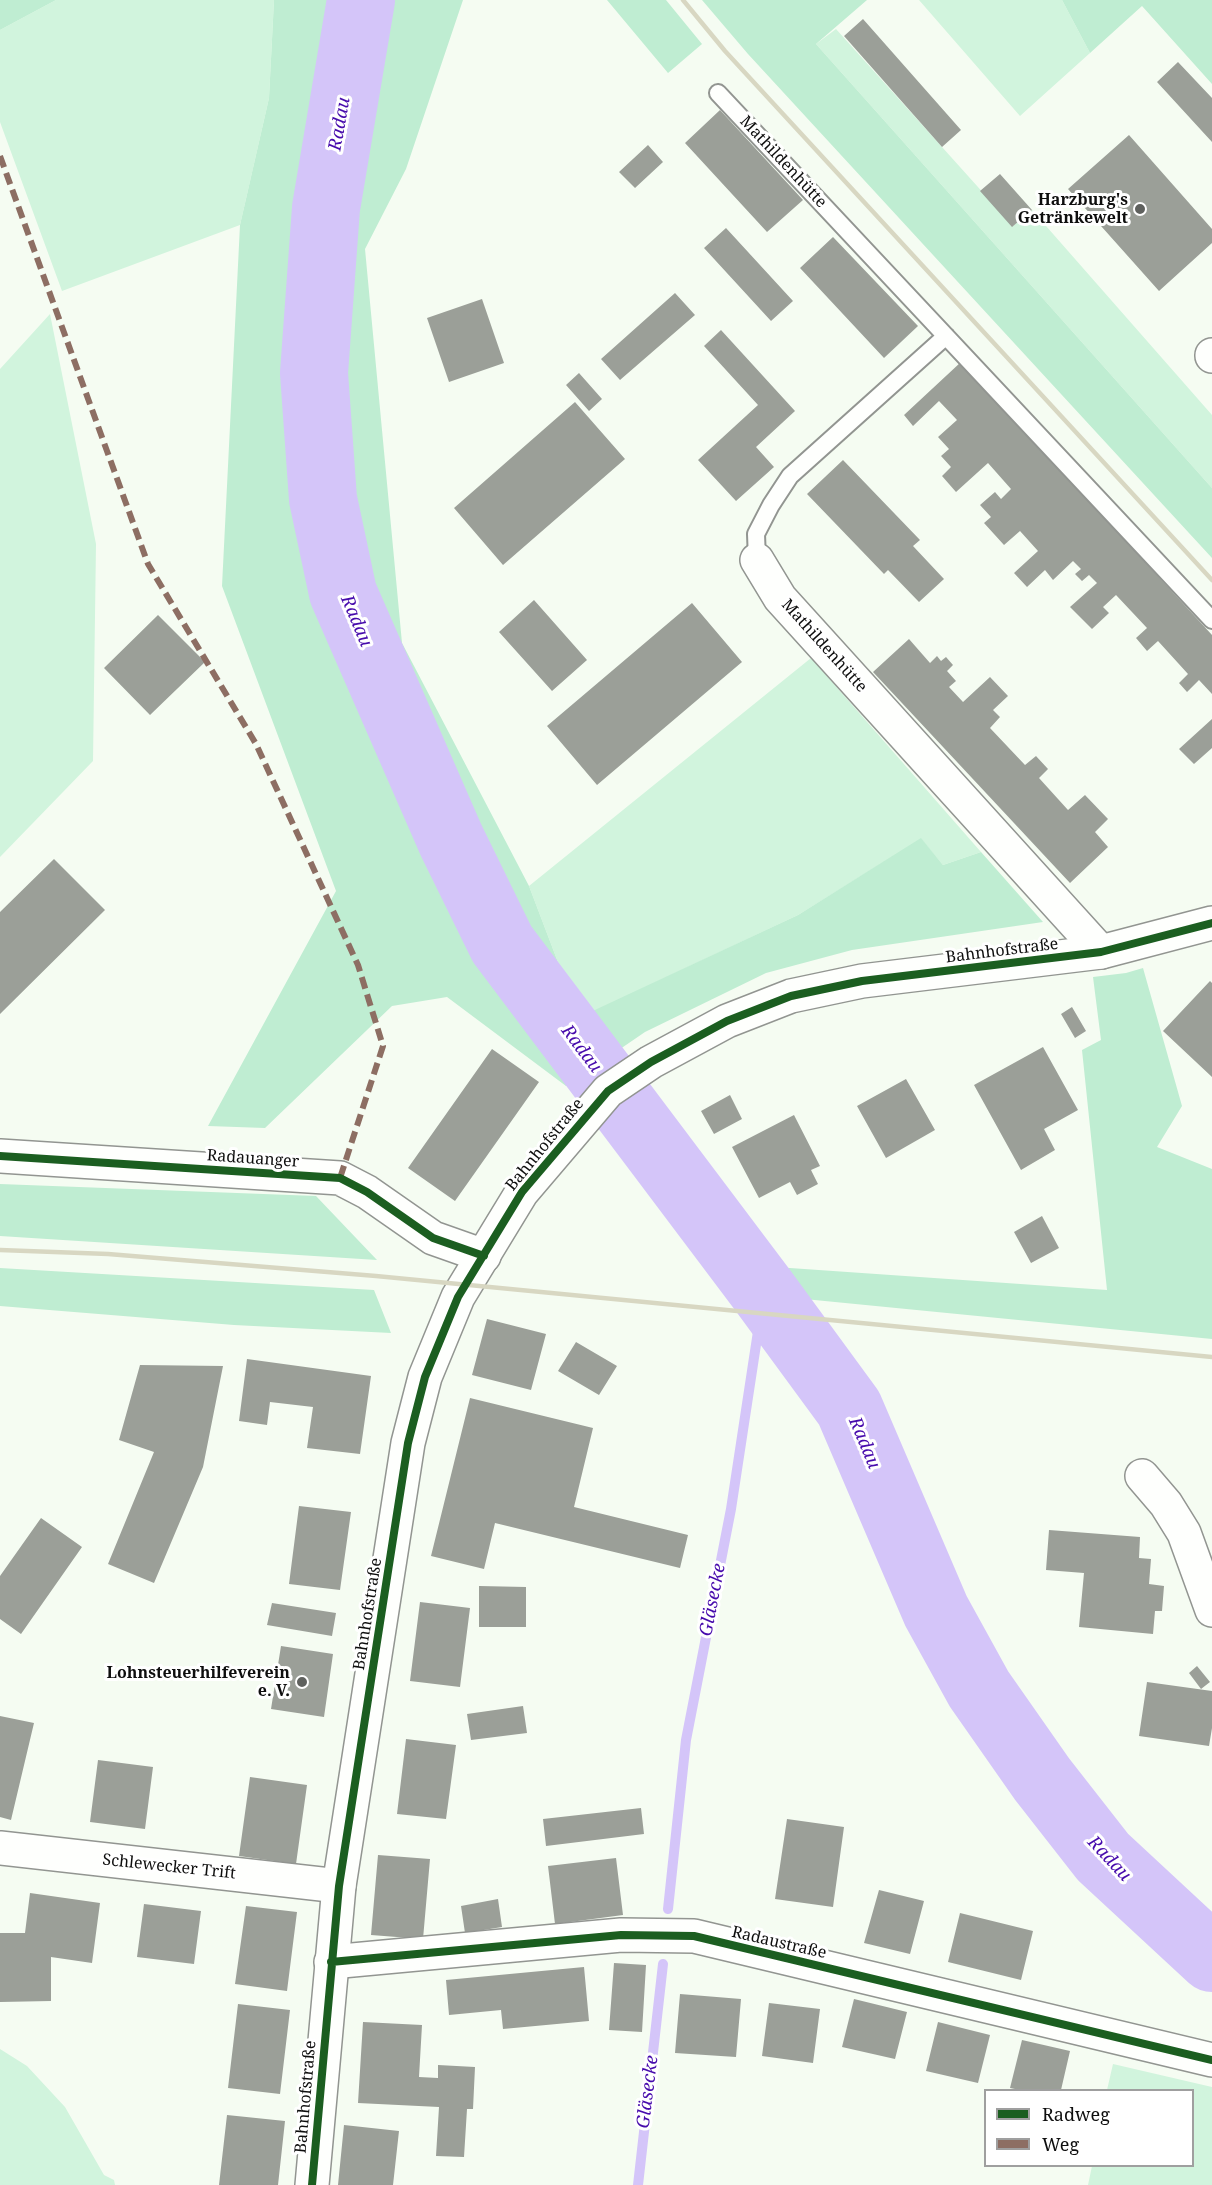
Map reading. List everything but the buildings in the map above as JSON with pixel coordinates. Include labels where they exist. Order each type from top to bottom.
[{"type":"street","name":"Mathildenhütte","points":[[757,560],[780,598],[1101,952]]},
{"type":"street","name":"Bahnhofstraße","points":[[312,2185],[339,1886],[408,1443],[425,1377],[458,1297],[522,1192],[608,1091],[651,1062],[727,1021],[791,996],[862,981],[1101,952],[1212,923]]},
{"type":"street","name":"Radauanger","points":[[0,1156],[340,1178],[367,1192],[433,1238],[484,1256]]},
{"type":"street","points":[[1142,1476],[1166,1504],[1184,1533],[1212,1610]]},
{"type":"street","name":"Schlewecker Trift","points":[[0,1848],[339,1886]]},
{"type":"street","name":"Radaustraße","points":[[331,1962],[621,1935],[694,1936],[1212,2060]]},
{"type":"lane","name":"Mathildenhütte","points":[[718,93],[1212,620]]},
{"type":"lane","name":"Mathildenhütte","points":[[757,560],[756,534],[790,476],[946,336]]},
{"type":"green space","points":[[0,0],[56,0],[0,30]]},
{"type":"green space","points":[[56,0],[274,0],[269,98],[240,225],[62,291],[0,122],[0,30]]},
{"type":"green space","points":[[274,0],[463,0],[406,169],[365,249],[402,643],[529,886],[564,978],[582,1016],[798,915],[921,838],[943,865],[981,852],[1043,922],[852,950],[766,973],[645,1032],[566,1086],[447,997],[392,1006],[265,1128],[208,1126],[336,891],[222,586],[240,225],[269,98]]},
{"type":"green space","points":[[607,0],[666,0],[702,44],[668,73]]},
{"type":"green space","points":[[702,0],[867,0],[816,44],[1212,488],[1212,558],[748,54]]},
{"type":"green space","points":[[919,0],[1062,0],[1090,53],[1020,116]]},
{"type":"green space","points":[[1062,0],[1212,0],[1212,84],[1142,6],[1090,53]]},
{"type":"green space","points":[[836,29],[1013,226],[1032,210],[1212,415],[1212,488],[816,44]]},
{"type":"green space","points":[[50,314],[96,544],[93,761],[0,857],[0,369]]},
{"type":"green space","points":[[811,658],[981,852],[943,865],[921,839],[798,915],[582,1017],[564,978],[529,886]]},
{"type":"green space","points":[[1143,968],[1182,1106],[1157,1147],[1212,1169],[1212,1339],[784,1297],[761,1266],[1107,1290],[1082,1050],[1101,1040],[1093,977],[1126,973]]},
{"type":"green space","points":[[0,1184],[316,1196],[377,1260],[0,1236]]},
{"type":"green space","points":[[0,1268],[374,1290],[391,1333],[234,1325],[0,1306]]},
{"type":"green space","points":[[0,2049],[27,2066],[65,2107],[104,2175],[114,2180],[115,2185],[0,2185]]},
{"type":"green space","points":[[1113,2064],[1212,2087],[1212,2185],[1088,2185],[1092,2167],[1194,2167],[1194,2089],[1107,2089]]},
{"type":"waterway","name":"Radau","points":[[361,0],[326,208],[314,373],[323,499],[343,593],[451,840],[502,944],[849,1408],[936,1611],[979,1689],[1042,1779],[1103,1857],[1212,1958]]},
{"type":"waterway","name":"Gläsecke","points":[[668,1909],[686,1740],[731,1509],[764,1292]]},
{"type":"waterway","name":"Gläsecke","points":[[638,2185],[663,1964]]},
{"type":"railway","points":[[683,0],[725,51],[1212,580]]},
{"type":"railway","points":[[0,1250],[108,1254],[376,1276],[1212,1357]]},
{"type":"marked path","points":[[0,156],[148,564],[256,744],[358,965],[383,1046],[340,1178]]},
{"type":"cycle path","points":[[312,2185],[339,1886],[408,1443],[425,1377],[458,1297],[522,1192],[608,1091],[651,1062],[727,1021],[791,996],[862,981],[1101,952],[1212,923]]},
{"type":"cycle path","points":[[0,1156],[340,1178],[367,1192],[433,1238],[484,1256]]},
{"type":"cycle path","points":[[331,1962],[621,1935],[694,1936],[1212,2060]]},
{"type":"place","name":"Harzburg's Getränkewelt","points":[[1140,209]]},
{"type":"place","name":"Lohnsteuerhilfeverein e. V.","points":[[302,1682]]}]
